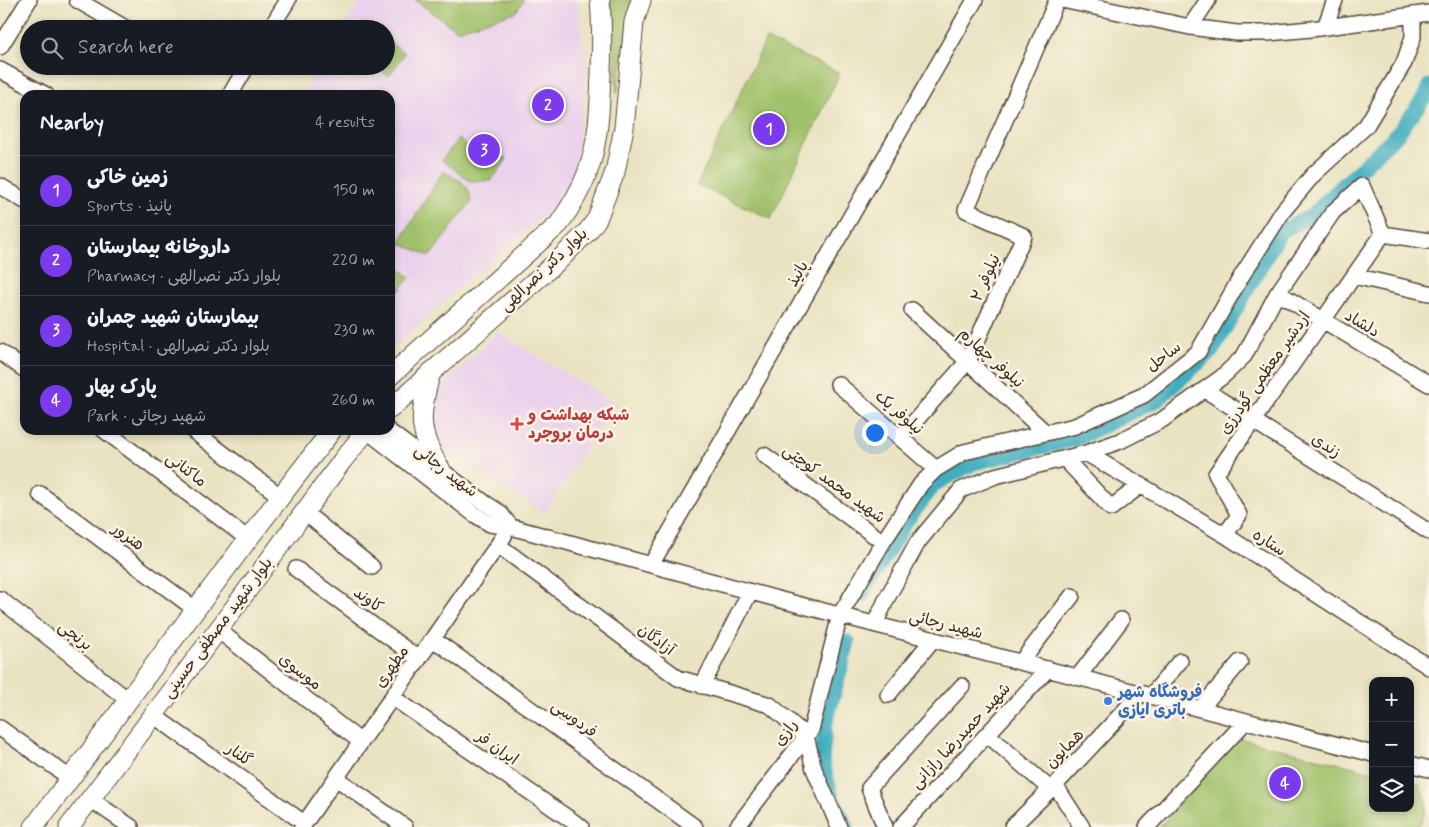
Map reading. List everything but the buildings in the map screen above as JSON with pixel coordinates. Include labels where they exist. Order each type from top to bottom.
[{"type":"main road","name":"بلوار دکتر نصرالهی","points":[[395,372],[559,224],[573,203],[587,173],[596,140],[600,106],[602,24],[600,0]]},
{"type":"main road","name":"بلوار دکتر نصرالهی","points":[[395,404],[560,259],[588,231],[602,209],[615,172],[624,128],[634,22],[641,0]]},
{"type":"main road","points":[[600,106],[626,110]]},
{"type":"main road","points":[[431,372],[422,405],[423,428],[427,447],[440,470]]},
{"type":"main road","name":"بلوار شهید مصطفی حسینی","points":[[34,827],[248,538],[328,435]]},
{"type":"main road","name":"بلوار شهید مصطفی حسینی","points":[[69,827],[362,435]]},
{"type":"main road","points":[[248,538],[274,554]]},
{"type":"street","points":[[0,47],[29,0]]},
{"type":"street","points":[[77,0],[111,20]]},
{"type":"street","points":[[276,20],[288,0]]},
{"type":"street","name":"پانیذ","points":[[651,565],[975,0]]},
{"type":"street","name":"نیلوفر ۲","points":[[900,438],[968,361],[1024,236],[966,210],[1057,0]]},
{"type":"street","points":[[1062,0],[1190,27],[1237,32],[1268,33],[1429,13]]},
{"type":"street","points":[[1190,27],[1208,0]]},
{"type":"street","points":[[1325,27],[1335,0]]},
{"type":"street","name":"ساحل","points":[[840,615],[883,542],[921,484],[936,469],[964,452],[1075,426],[1144,395],[1198,352],[1241,277],[1283,211],[1313,175],[1366,126],[1404,62],[1413,37],[1413,15]]},
{"type":"street","points":[[0,70],[37,90]]},
{"type":"street","points":[[233,90],[242,75]]},
{"type":"street","points":[[0,186],[20,198]]},
{"type":"street","points":[[875,624],[918,542],[961,490],[995,476],[1065,459],[1120,441],[1162,420],[1205,390],[1244,356],[1278,293],[1333,212],[1362,186],[1384,234],[1429,242]]},
{"type":"street","name":"اردشیر معظمی گودرزی","points":[[1224,535],[1239,515],[1216,474],[1384,234]]},
{"type":"street","points":[[1354,276],[1429,293]]},
{"type":"street","name":"دلشاد","points":[[1278,293],[1429,384]]},
{"type":"street","name":"نیلوفر چهارم","points":[[912,310],[1046,433]]},
{"type":"street","points":[[0,352],[20,366]]},
{"type":"street","name":"نیلوفر یک","points":[[838,384],[936,469]]},
{"type":"street","name":"زندی","points":[[1205,390],[1429,532]]},
{"type":"street","name":"ماکنانی","points":[[111,435],[248,538]]},
{"type":"street","points":[[199,435],[280,496]]},
{"type":"street","name":"شهید رجائی","points":[[372,435],[474,514],[490,524],[511,526],[750,592],[1369,753]]},
{"type":"street","name":"شهید رجائی","points":[[394,435],[499,512],[511,526]]},
{"type":"street","name":"ستاره","points":[[1086,453],[1224,535],[1429,667]]},
{"type":"street","name":"شهید محمد کوچتی","points":[[764,455],[883,542]]},
{"type":"street","points":[[1065,459],[1111,508],[1141,486]]},
{"type":"street","name":"هنرور","points":[[40,494],[196,609]]},
{"type":"street","points":[[304,512],[372,567]]},
{"type":"street","name":"مطهری","points":[[303,825],[511,526]]},
{"type":"street","name":"آزادگان","points":[[498,545],[678,678],[770,705],[806,736]]},
{"type":"street","name":"کاوند","points":[[296,569],[419,659]]},
{"type":"street","points":[[702,686],[750,592]]},
{"type":"street","points":[[1021,662],[1072,596]]},
{"type":"street","name":"برنجی","points":[[0,599],[128,700]]},
{"type":"street","name":"رازی","points":[[737,827],[811,730],[840,615]]},
{"type":"street","points":[[1078,677],[1121,620]]},
{"type":"street","name":"موسوی","points":[[218,630],[361,742]]},
{"type":"street","name":"فردوسی","points":[[433,639],[695,827]]},
{"type":"street","points":[[888,695],[933,639]]},
{"type":"street","name":"همایون","points":[[1012,827],[1180,661]]},
{"type":"street","points":[[1200,709],[1240,662]]},
{"type":"street","name":"شهید حمیدرضا رازانی","points":[[901,827],[1048,669]]},
{"type":"street","points":[[885,827],[868,788],[962,686]]},
{"type":"street","name":"ایران فر","points":[[392,697],[581,827]]},
{"type":"street","name":"گلنار","points":[[153,716],[303,825]]},
{"type":"street","points":[[1147,827],[1246,721]]},
{"type":"street","points":[[0,728],[70,778]]},
{"type":"street","points":[[987,734],[1052,787],[1082,827]]},
{"type":"street","points":[[806,736],[814,768],[839,827]]},
{"type":"street","points":[[1414,765],[1429,769]]},
{"type":"street","points":[[336,778],[405,827]]},
{"type":"street","points":[[90,799],[131,827]]},
{"type":"shaded area","points":[[361,0],[577,0],[587,66],[574,178],[551,210],[395,346],[395,90],[304,90],[313,75],[395,75],[395,20],[348,20]]},
{"type":"shaded area","name":"شبکه بهداشت و درمان بروجرد","points":[[498,332],[614,403],[545,513],[437,446],[429,399]]},
{"type":"green space","points":[[415,0],[524,0],[516,12],[457,30]]},
{"type":"green space","points":[[610,0],[632,0],[617,93]]},
{"type":"green space","points":[[766,39],[840,73],[771,219],[697,185]]},
{"type":"green space","points":[[395,46],[405,53],[395,67]]},
{"type":"green space","points":[[458,139],[481,156],[489,146],[507,159],[491,181],[470,181],[442,160]]},
{"type":"green space","points":[[443,171],[462,182],[468,190],[471,202],[430,256],[399,243]]},
{"type":"green space","points":[[395,266],[410,277],[395,296]]},
{"type":"green space","points":[[1238,738],[1369,771],[1369,812],[1414,812],[1414,783],[1419,784],[1426,801],[1426,810],[1418,827],[1159,827]]},
{"type":"waterway","points":[[862,594],[905,523],[935,484],[974,463],[1076,439],[1157,400],[1212,351],[1281,231],[1310,217],[1399,132],[1424,98],[1429,86]]},
{"type":"waterway","points":[[847,827],[833,801],[822,761],[825,726],[848,642]]},
{"type":"place","name":"داروخانه بیمارستان","points":[[548,105]]},
{"type":"place","name":"زمین خاکی","points":[[769,129]]},
{"type":"place","name":"بیمارستان شهید چمران","points":[[484,150]]},
{"type":"place","name":"شبکه بهداشت و درمان بروجرد","points":[[517,424]]},
{"type":"place","name":"فروشگاه شهر باتری ایازی","points":[[1108,701]]},
{"type":"place","name":"پارک بهار","points":[[1285,783]]}]
